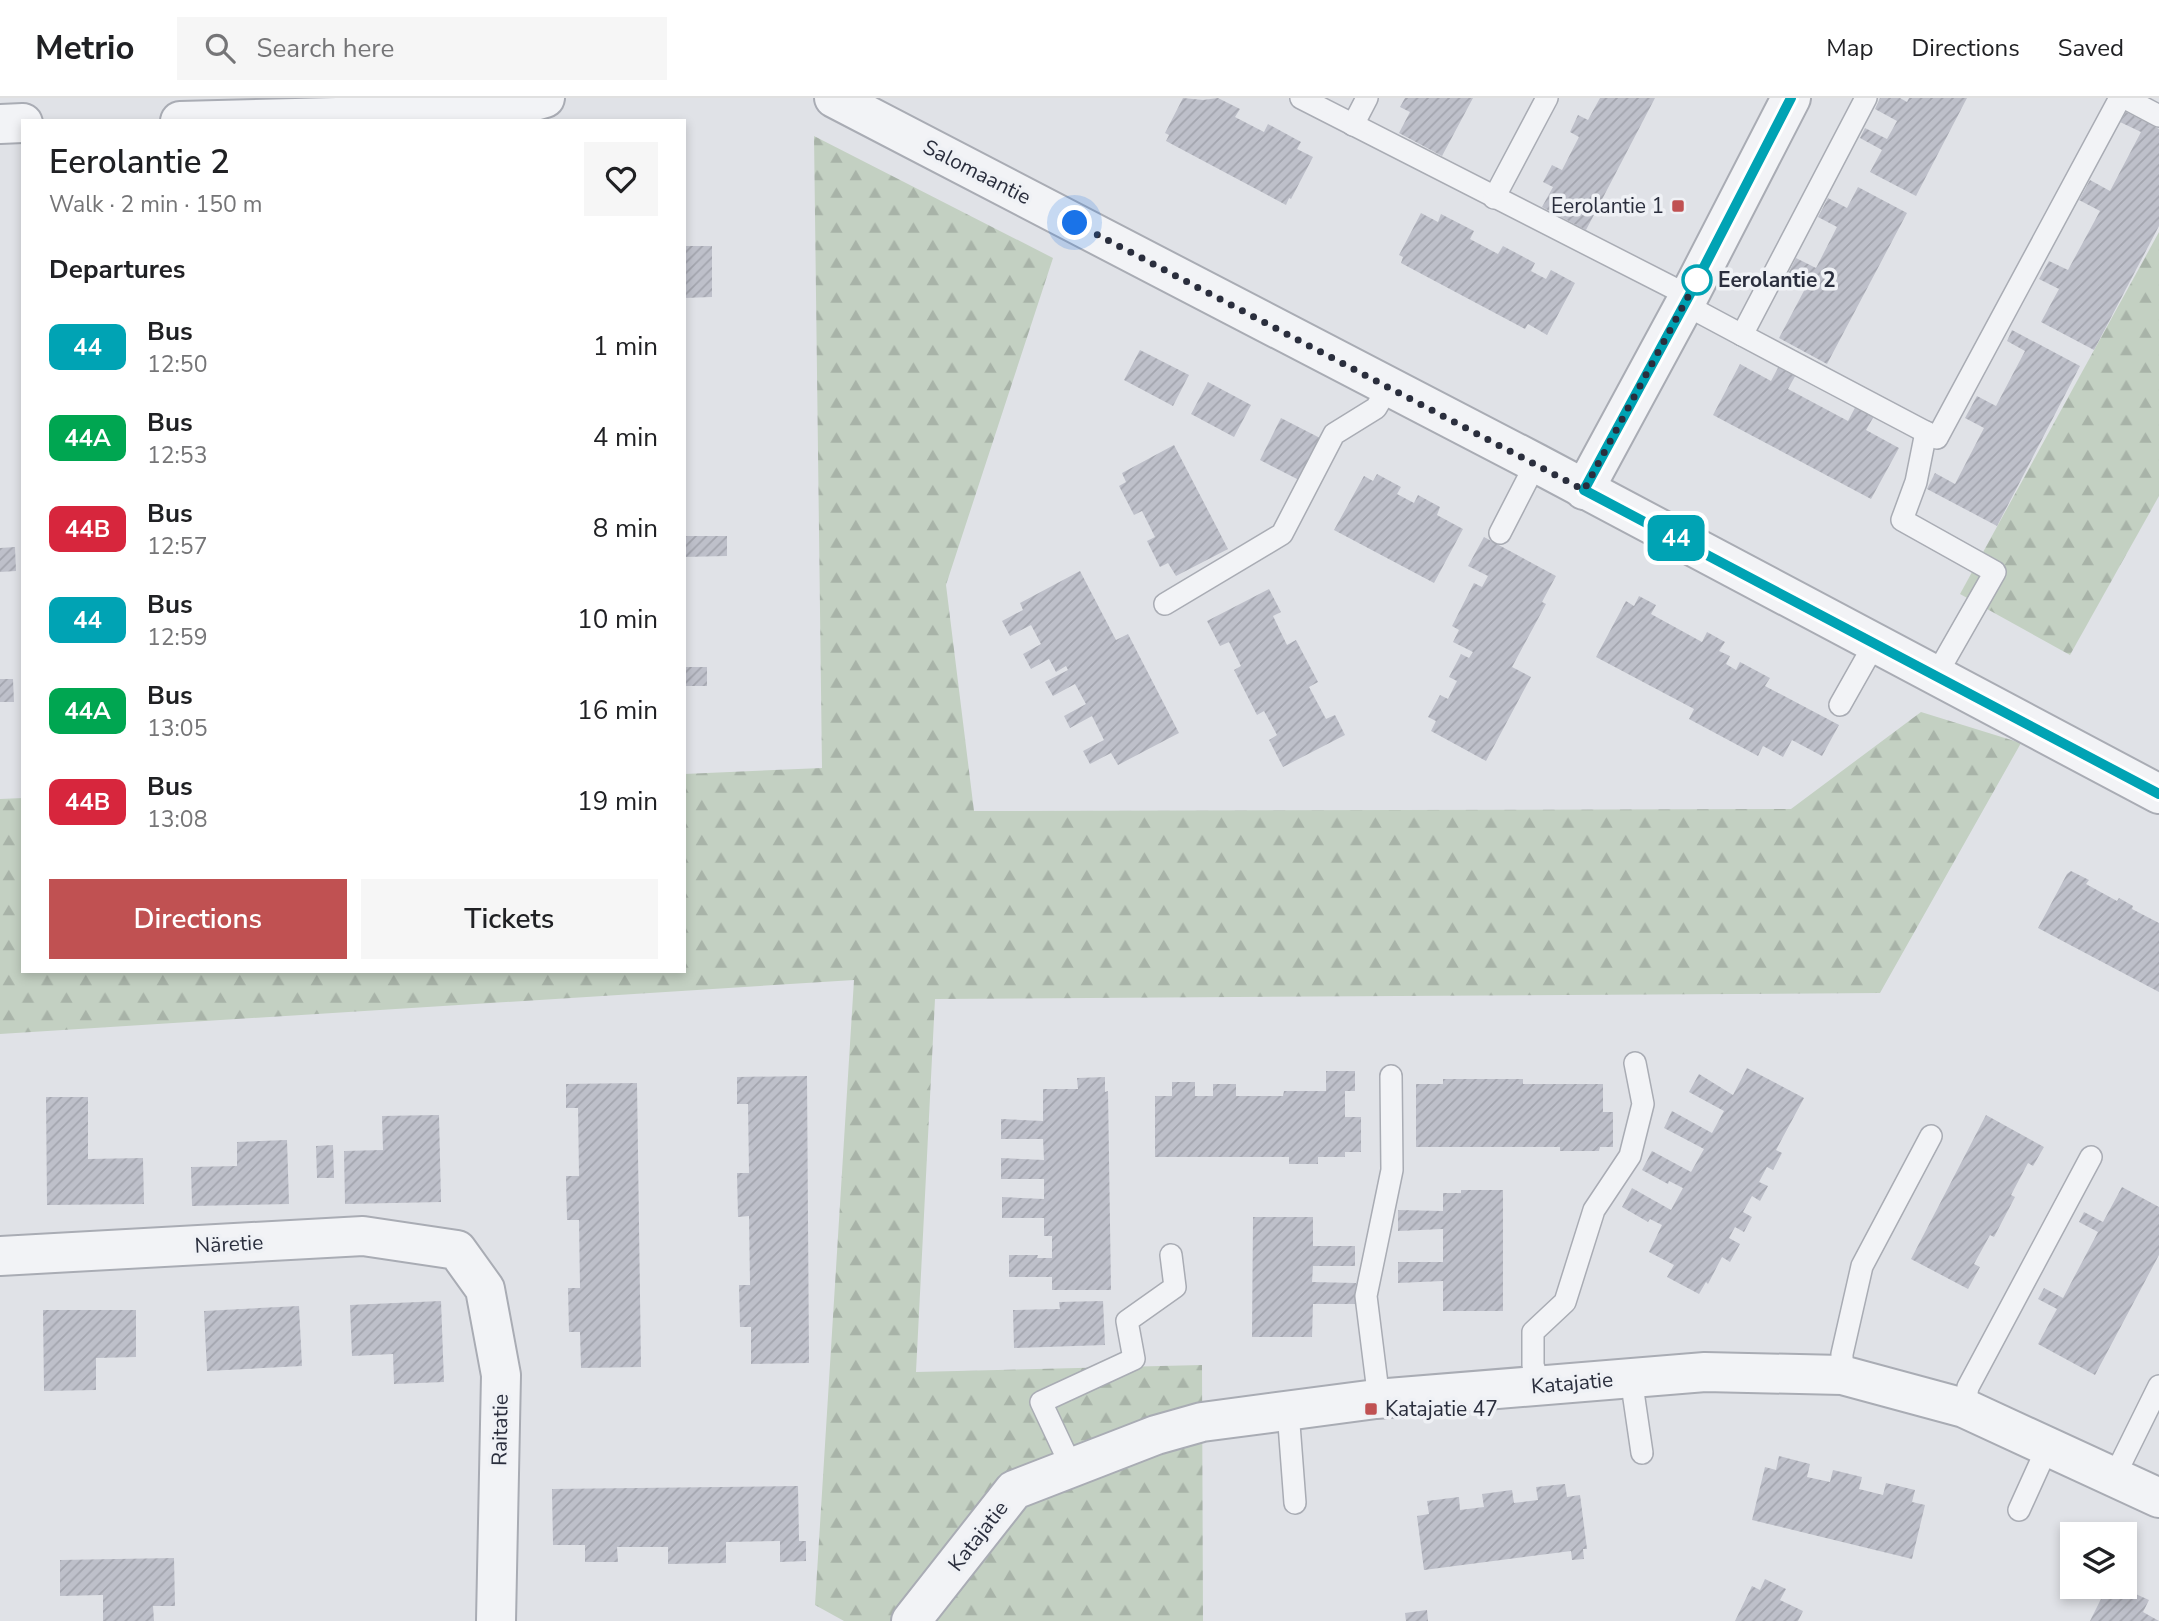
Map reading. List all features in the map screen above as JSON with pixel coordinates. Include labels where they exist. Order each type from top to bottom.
[{"type":"street","name":"Salomaantie","points":[[834,98],[1536,463],[2159,794]]},
{"type":"street","points":[[1584,490],[1791,98]]},
{"type":"street","points":[[270,119],[493,113],[545,106]]},
{"type":"street","points":[[0,124],[21,123]]},
{"type":"street","name":"Näretie","points":[[0,1256],[363,1236],[457,1250]]},
{"type":"street","name":"Raitatie","points":[[457,1250],[485,1289],[501,1375],[496,1621]]},
{"type":"street","name":"Katajatie","points":[[911,1621],[1014,1490],[1156,1436],[1202,1422],[1376,1399],[1704,1372],[1842,1375],[1965,1408],[2159,1498]]},
{"type":"lane","points":[[1301,98],[1686,300],[1742,335],[1937,438],[2123,98],[2159,116]]},
{"type":"lane","points":[[1353,125],[1367,98]]},
{"type":"lane","points":[[1494,198],[1547,98]]},
{"type":"lane","points":[[1742,335],[1866,98]]},
{"type":"lane","points":[[1165,604],[1282,534],[1335,434],[1376,408],[1389,386]]},
{"type":"lane","points":[[1926,432],[1916,482],[1902,520],[1995,572],[1935,677]]},
{"type":"lane","points":[[1500,533],[1536,463]]},
{"type":"lane","points":[[1840,705],[1875,643]]},
{"type":"lane","points":[[1540,1386],[1533,1365],[1533,1332],[1565,1302],[1594,1210],[1630,1156],[1643,1104],[1635,1063]]},
{"type":"lane","points":[[1376,1399],[1377,1384],[1366,1296],[1392,1170],[1391,1076]]},
{"type":"lane","points":[[1842,1375],[1842,1354],[1862,1266],[1931,1136]]},
{"type":"lane","points":[[1965,1408],[1968,1387],[2091,1157]]},
{"type":"lane","points":[[1072,1468],[1063,1454],[1041,1402],[1134,1359],[1127,1321],[1175,1287],[1171,1255]]},
{"type":"lane","points":[[1630,1378],[1642,1453]]},
{"type":"lane","points":[[2114,1477],[2159,1386]]},
{"type":"lane","points":[[1288,1411],[1295,1503]]},
{"type":"lane","points":[[2019,1510],[2048,1446]]},
{"type":"green space","points":[[814,136],[1053,258],[946,585],[974,811],[1791,809],[1921,712],[2021,743],[1880,993],[935,999],[916,1372],[1202,1365],[1203,1621],[844,1621],[815,1605],[854,980],[0,1034],[0,799],[21,798],[21,973],[686,973],[686,774],[822,768]]},
{"type":"green space","points":[[2159,232],[2159,496],[2070,655],[1960,594]]},
{"type":"building","points":[[1183,98],[1218,98],[1240,109],[1235,117],[1264,132],[1268,124],[1301,142],[1297,149],[1313,157],[1286,205],[1166,141],[1169,135],[1165,133]]},
{"type":"building","points":[[1405,98],[1473,98],[1442,156],[1399,133],[1410,112],[1400,107]]},
{"type":"building","points":[[1600,98],[1655,98],[1586,230],[1542,207],[1553,187],[1543,182],[1552,165],[1562,170],[1579,137],[1570,132],[1578,115],[1588,120]]},
{"type":"building","points":[[1880,98],[1900,98],[1907,102],[1909,98],[1967,98],[1916,196],[1870,172],[1882,150],[1860,138],[1865,128],[1887,139],[1897,121],[1875,109]]},
{"type":"building","points":[[2126,112],[2159,129],[2159,226],[2094,350],[2041,322],[2059,289],[2039,279],[2049,261],[2068,270],[2100,211],[2079,200],[2090,180],[2110,191],[2141,132],[2120,122]]},
{"type":"building","points":[[1858,187],[1907,213],[1827,364],[1779,338],[1806,287],[1787,276],[1796,258],[1816,268],[1837,227],[1818,217],[1828,198],[1847,208]]},
{"type":"building","points":[[1421,213],[1438,222],[1441,214],[1474,231],[1470,239],[1498,254],[1503,246],[1535,263],[1531,271],[1546,279],[1551,270],[1575,283],[1547,335],[1528,324],[1525,329],[1401,263],[1403,257],[1399,255]]},
{"type":"building","points":[[686,246],[712,246],[712,297],[686,298]]},
{"type":"building","points":[[2012,330],[2080,366],[1997,526],[1927,489],[1935,473],[1955,484],[1984,428],[1965,418],[1977,396],[1996,406],[2025,351],[2007,341]]},
{"type":"building","points":[[1140,350],[1189,375],[1173,406],[1124,380]]},
{"type":"building","points":[[1781,362],[1798,371],[1788,389],[1848,421],[1858,402],[1877,411],[1866,430],[1899,448],[1871,499],[1713,415],[1740,364],[1771,381]]},
{"type":"building","points":[[1208,382],[1251,405],[1234,437],[1191,414]]},
{"type":"building","points":[[1281,418],[1320,438],[1299,480],[1260,460]]},
{"type":"building","points":[[1174,445],[1228,549],[1176,576],[1168,563],[1160,567],[1147,541],[1155,537],[1142,511],[1134,515],[1119,486],[1126,482],[1122,473]]},
{"type":"building","points":[[1377,474],[1401,487],[1397,494],[1414,503],[1418,495],[1440,507],[1437,515],[1463,529],[1434,583],[1334,530],[1364,476],[1373,481]]},
{"type":"building","points":[[686,536],[727,536],[727,556],[686,557]]},
{"type":"building","points":[[1484,537],[1556,576],[1542,602],[1546,604],[1512,667],[1531,677],[1486,761],[1431,731],[1436,721],[1428,717],[1440,695],[1448,699],[1457,681],[1449,677],[1461,654],[1469,658],[1473,652],[1453,642],[1459,630],[1452,626],[1474,583],[1482,587],[1488,576],[1468,566]]},
{"type":"building","points":[[15,547],[16,571],[0,572],[0,548]]},
{"type":"building","points":[[1080,571],[1116,640],[1128,634],[1179,733],[1118,765],[1111,753],[1090,764],[1083,751],[1104,740],[1092,716],[1070,728],[1064,716],[1086,704],[1075,684],[1053,696],[1045,682],[1068,670],[1066,666],[1056,672],[1049,659],[1031,669],[1023,654],[1041,644],[1031,625],[1010,636],[1002,621],[1023,610],[1020,603]]},
{"type":"building","points":[[1269,589],[1281,612],[1273,616],[1287,645],[1296,640],[1318,682],[1309,687],[1326,719],[1335,715],[1345,735],[1283,767],[1269,740],[1277,735],[1264,711],[1257,715],[1234,670],[1241,666],[1229,642],[1220,646],[1207,621]]},
{"type":"building","points":[[1639,596],[1656,605],[1651,614],[1702,642],[1707,632],[1725,642],[1719,651],[1730,656],[1726,664],[1736,670],[1740,662],[1770,678],[1765,686],[1839,725],[1822,756],[1792,740],[1783,757],[1763,746],[1758,756],[1689,719],[1694,709],[1596,657],[1626,601],[1634,606]]},
{"type":"building","points":[[686,667],[707,667],[707,686],[686,686]]},
{"type":"building","points":[[0,679],[13,679],[14,702],[0,702]]},
{"type":"building","points":[[2071,871],[2089,880],[2086,884],[2117,901],[2119,898],[2133,906],[2132,909],[2159,923],[2159,992],[2038,928]]},
{"type":"building","points":[[1747,1068],[1804,1098],[1776,1150],[1782,1153],[1773,1170],[1767,1167],[1759,1182],[1768,1186],[1760,1201],[1752,1196],[1743,1212],[1752,1217],[1744,1232],[1735,1227],[1729,1238],[1740,1244],[1730,1262],[1722,1257],[1708,1284],[1706,1282],[1699,1294],[1667,1277],[1674,1265],[1649,1252],[1662,1225],[1650,1219],[1648,1222],[1622,1207],[1632,1188],[1671,1210],[1683,1188],[1669,1181],[1668,1184],[1642,1170],[1652,1151],[1691,1172],[1704,1149],[1664,1128],[1672,1111],[1712,1133],[1724,1111],[1689,1092],[1699,1074],[1733,1095]]},
{"type":"building","points":[[1326,1071],[1355,1071],[1355,1091],[1345,1091],[1345,1117],[1361,1117],[1361,1152],[1345,1152],[1345,1157],[1318,1157],[1318,1164],[1289,1164],[1289,1157],[1155,1157],[1155,1096],[1172,1096],[1172,1082],[1195,1082],[1195,1096],[1213,1096],[1213,1084],[1236,1084],[1236,1096],[1283,1096],[1284,1091],[1326,1091]]},
{"type":"building","points":[[807,1076],[809,1363],[751,1364],[751,1327],[740,1327],[739,1285],[750,1285],[749,1216],[738,1217],[737,1173],[749,1173],[748,1104],[737,1104],[737,1077]]},
{"type":"building","points":[[1105,1077],[1105,1092],[1108,1091],[1111,1290],[1052,1290],[1052,1277],[1009,1277],[1009,1255],[1052,1258],[1052,1236],[1044,1236],[1044,1218],[1002,1218],[1002,1197],[1044,1199],[1044,1179],[1001,1179],[1001,1158],[1044,1160],[1043,1139],[1001,1139],[1001,1119],[1043,1121],[1043,1089],[1078,1089],[1077,1078]]},
{"type":"building","points":[[1443,1079],[1523,1079],[1523,1084],[1603,1084],[1603,1112],[1613,1112],[1613,1147],[1600,1147],[1599,1151],[1560,1151],[1560,1147],[1416,1147],[1416,1084],[1443,1084]]},
{"type":"building","points":[[637,1083],[641,1367],[581,1368],[580,1332],[569,1332],[568,1288],[580,1288],[579,1220],[567,1220],[566,1176],[579,1176],[578,1108],[566,1108],[566,1084]]},
{"type":"building","points":[[46,1097],[88,1097],[88,1159],[143,1158],[144,1204],[47,1205]]},
{"type":"building","points":[[439,1115],[441,1202],[345,1204],[344,1151],[383,1150],[382,1116]]},
{"type":"building","points":[[1986,1115],[2044,1147],[2033,1166],[2028,1163],[2011,1195],[2015,1197],[1994,1237],[1990,1235],[1974,1264],[1980,1267],[1968,1289],[1911,1259]]},
{"type":"building","points":[[287,1140],[289,1204],[192,1206],[191,1167],[237,1166],[237,1142]]},
{"type":"building","points":[[333,1145],[334,1178],[317,1178],[316,1146]]},
{"type":"building","points":[[2122,1187],[2159,1207],[2159,1255],[2095,1375],[2038,1344],[2057,1309],[2038,1299],[2044,1288],[2063,1298],[2098,1232],[2079,1222],[2084,1212],[2103,1222]]},
{"type":"building","points":[[1461,1190],[1503,1190],[1503,1311],[1443,1311],[1443,1281],[1398,1283],[1398,1262],[1443,1262],[1443,1229],[1398,1231],[1398,1210],[1443,1211],[1443,1193],[1461,1193]]},
{"type":"building","points":[[1253,1217],[1313,1217],[1313,1246],[1355,1246],[1355,1266],[1313,1266],[1312,1282],[1356,1283],[1355,1304],[1313,1304],[1312,1337],[1252,1337]]},
{"type":"building","points":[[441,1301],[444,1382],[394,1384],[393,1354],[352,1356],[350,1305]]},
{"type":"building","points":[[1103,1301],[1105,1345],[1014,1348],[1013,1310],[1060,1309],[1059,1302]]},
{"type":"building","points":[[299,1306],[302,1366],[207,1371],[204,1311]]},
{"type":"building","points":[[43,1310],[136,1310],[136,1357],[96,1358],[96,1390],[44,1391]]},
{"type":"building","points":[[1779,1456],[1810,1464],[1807,1477],[1830,1482],[1833,1470],[1862,1477],[1859,1489],[1883,1495],[1886,1483],[1915,1490],[1912,1502],[1925,1505],[1912,1559],[1752,1520],[1765,1467],[1776,1470]]},
{"type":"building","points":[[1565,1484],[1567,1497],[1580,1495],[1587,1549],[1583,1549],[1584,1559],[1572,1560],[1571,1551],[1424,1570],[1417,1516],[1429,1514],[1427,1501],[1459,1497],[1460,1510],[1484,1507],[1482,1494],[1512,1490],[1514,1503],[1538,1500],[1536,1487]]},
{"type":"building","points":[[798,1486],[799,1541],[806,1541],[806,1561],[780,1562],[780,1541],[726,1542],[726,1563],[668,1564],[668,1547],[617,1547],[618,1562],[585,1562],[585,1545],[553,1545],[552,1489]]},
{"type":"building","points":[[174,1558],[175,1606],[153,1606],[154,1621],[103,1621],[103,1595],[60,1596],[60,1560]]},
{"type":"building","points":[[1765,1579],[1786,1589],[1780,1600],[1803,1611],[1798,1621],[1735,1621],[1752,1586],[1760,1590]]},
{"type":"building","points":[[2137,1595],[2149,1600],[2143,1612],[2159,1621],[2090,1621],[2101,1599],[2137,1599]]},
{"type":"building","points":[[1427,1610],[1428,1621],[1406,1621],[1405,1613]]},
{"type":"bus line","name":"44","points":[[1791,98],[1689,296],[1584,490],[2159,794]]},
{"type":"place","name":"Eerolantie 1","points":[[1678,206]]},
{"type":"place","name":"Eerolantie 2","points":[[1697,280]]},
{"type":"place","name":"Katajatie 47","points":[[1371,1409]]},
{"type":"route","points":[[1075,223],[1584,490],[1697,280]]}]
